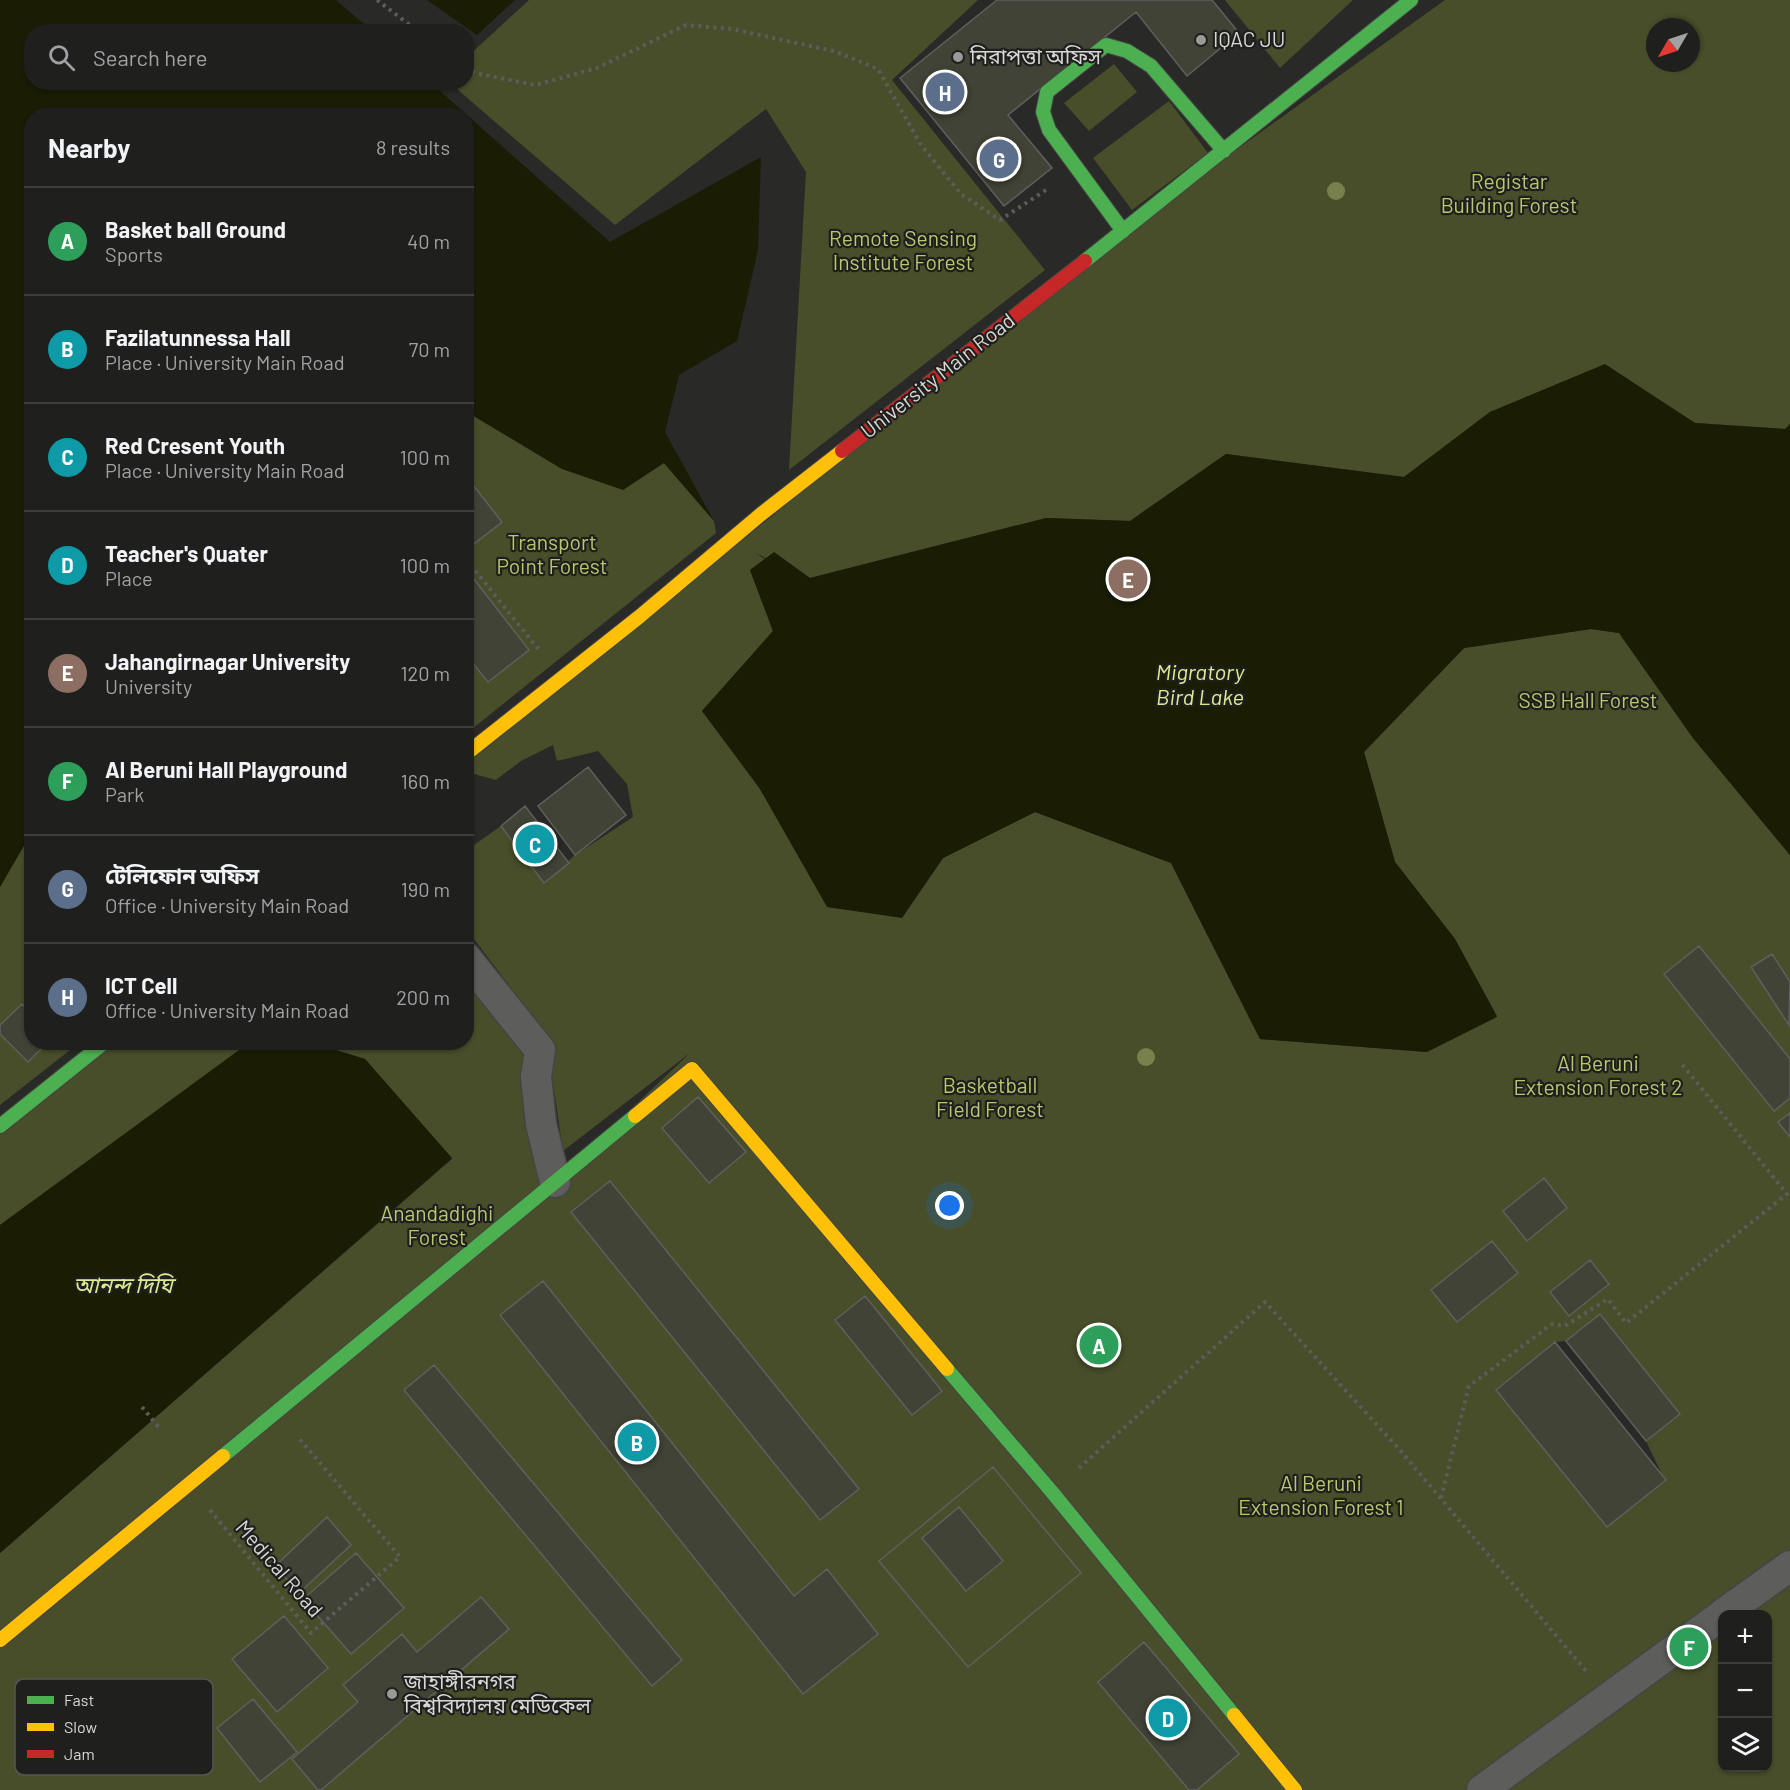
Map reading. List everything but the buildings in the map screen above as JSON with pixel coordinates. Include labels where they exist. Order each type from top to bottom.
[{"type":"street","name":"University Main Road","points":[[474,748],[760,515],[1123,231],[1411,0]]},
{"type":"street","points":[[1123,231],[1049,130],[1043,112],[1047,92],[1106,45],[1127,51],[1151,66],[1224,151]]},
{"type":"street","points":[[474,968],[540,1050],[536,1077],[541,1124],[555,1182]]},
{"type":"street","points":[[0,1126],[95,1050]]},
{"type":"street","points":[[0,1641],[692,1069],[1052,1492],[1295,1790]]},
{"type":"street","points":[[1730,1610],[1790,1566]]},
{"type":"street","points":[[1482,1790],[1718,1619]]},
{"type":"path","points":[[377,0],[408,24]]},
{"type":"path","points":[[474,72],[535,85],[597,68],[686,24],[732,29],[834,51],[878,69],[921,145],[961,194],[1000,220],[1077,168]]},
{"type":"path","points":[[474,569],[562,678]]},
{"type":"path","points":[[1441,1499],[1469,1386],[1552,1324],[1565,1326],[1608,1299],[1626,1323],[1789,1196],[1681,1063]]},
{"type":"path","points":[[1052,1492],[1265,1302],[1441,1499],[1608,1697]]},
{"type":"path","points":[[142,1407],[161,1430]]},
{"type":"path","name":"Medical Road","points":[[189,1485],[311,1633],[400,1557],[276,1412]]},
{"type":"green space","name":"Remote Sensing Institute Forest","points":[[529,0],[978,0],[892,80],[1045,270],[789,470],[806,172],[766,109],[615,225],[458,90],[474,90],[474,51]]},
{"type":"green space","points":[[1225,0],[1353,0],[1280,68]]},
{"type":"green space","points":[[1445,0],[1790,0],[1790,424],[1786,429],[1695,423],[1604,365],[1490,412],[1404,477],[1226,454],[1130,521],[1046,518],[810,578],[755,553],[765,559],[750,570],[773,631],[702,711],[756,782],[828,907],[902,917],[943,858],[1035,812],[1171,863],[1260,1039],[1426,1052],[1497,1016],[1455,939],[1395,862],[1364,752],[1464,648],[1591,629],[1619,633],[1693,738],[1790,855],[1790,1059],[1699,946],[1664,974],[1774,1111],[1790,1098],[1790,1113],[1778,1122],[1790,1137],[1790,1790],[0,1790],[0,1553],[452,1159],[365,1059],[336,1050],[474,1050],[474,966],[540,1050],[555,1181],[690,1053],[563,1151],[546,1034],[474,939],[474,845],[501,826],[544,882],[575,855],[633,817],[627,784],[598,751],[557,761],[553,745],[521,761],[496,780],[474,774],[474,758],[1123,231]],"holes":[[[1543,1179],[1567,1208],[1527,1240],[1503,1211]],[[1492,1241],[1518,1272],[1457,1322],[1431,1290]],[[1590,1260],[1609,1284],[1569,1316],[1550,1292]],[[1600,1314],[1679,1414],[1646,1441],[1665,1481],[1607,1527],[1496,1390],[1555,1342],[1566,1341]]]},
{"type":"green space","points":[[1114,64],[1137,92],[1089,131],[1064,103]]},
{"type":"green space","points":[[1169,101],[1208,153],[1132,210],[1093,158]]},
{"type":"green space","name":"Transport Point Forest","points":[[474,416],[562,469],[664,463],[714,521],[716,533],[474,727]]},
{"type":"green space","points":[[24,844],[24,1050],[70,1050],[0,1105],[0,887]]},
{"type":"green space","points":[[96,1050],[240,1050],[0,1225],[0,1126]]},
{"type":"water","points":[[0,0],[336,0],[364,24],[24,24],[24,90],[439,90],[459,108],[24,108],[24,846],[0,887]]},
{"type":"water","points":[[427,0],[515,0],[477,35],[474,33],[474,24],[461,24]]},
{"type":"water","points":[[474,121],[610,242],[761,157],[758,250],[737,341],[679,375],[665,432],[714,521],[664,463],[623,490],[562,469],[474,416]]},
{"type":"water","name":"Migratory Bird Lake","points":[[1605,364],[1695,423],[1785,429],[1790,424],[1790,855],[1693,738],[1619,633],[1591,629],[1464,648],[1364,752],[1395,862],[1455,939],[1497,1017],[1427,1052],[1260,1039],[1171,863],[1035,812],[943,858],[902,918],[827,907],[760,789],[702,711],[773,631],[750,570],[774,552],[810,578],[1046,518],[1130,521],[1226,454],[1404,477],[1490,412]]},
{"type":"water","name":"আনন্দ দিঘি","points":[[239,1050],[336,1050],[365,1059],[452,1158],[0,1553],[0,1225]]},
{"type":"traffic: fast","points":[[1085,261],[1411,0]]},
{"type":"traffic: fast","points":[[1123,231],[1049,130],[1043,112],[1047,92],[1106,45],[1127,51],[1151,66],[1224,151]]},
{"type":"traffic: fast","points":[[0,1126],[95,1050]]},
{"type":"traffic: fast","points":[[223,1456],[635,1116]]},
{"type":"traffic: fast","points":[[947,1369],[1052,1492],[1234,1715]]},
{"type":"traffic: slow","points":[[474,748],[639,617],[760,515],[842,451]]},
{"type":"traffic: slow","points":[[635,1116],[692,1069],[947,1369]]},
{"type":"traffic: slow","points":[[0,1640],[223,1456]]},
{"type":"traffic: slow","points":[[1234,1715],[1295,1790]]},
{"type":"traffic: jam","points":[[842,451],[1085,261]]},
{"type":"place","name":"IQAC JU","points":[[1201,40]]},
{"type":"place","name":"নিরাপত্তা অফিস","points":[[958,57]]},
{"type":"place","name":"ICT Cell","points":[[945,92]]},
{"type":"place","name":"টেলিফোন অফিস","points":[[999,159]]},
{"type":"place","name":"Jahangirnagar University","points":[[1128,579]]},
{"type":"place","name":"Red Cresent Youth","points":[[535,844]]},
{"type":"place","name":"Basket ball Ground","points":[[1099,1345]]},
{"type":"place","name":"Fazilatunnessa Hall","points":[[637,1442]]},
{"type":"place","name":"Al Beruni Hall Playground","points":[[1689,1647]]},
{"type":"place","name":"জাহাঙ্গীরনগর বিশ্ববিদ্যালয় মেডিকেল","points":[[392,1694]]},
{"type":"place","name":"Teacher's Quater","points":[[1168,1718]]},
{"type":"park label","name":"Registar Building Forest","points":[[1509,194]]},
{"type":"park label","name":"SSB Hall Forest","points":[[1588,701]]},
{"type":"park label","name":"Al Beruni Extension Forest 2","points":[[1598,1076]]},
{"type":"park label","name":"Basketball Field Forest","points":[[990,1098]]},
{"type":"park label","name":"Anandadighi Forest","points":[[437,1226]]},
{"type":"park label","name":"Al Beruni Extension Forest 1","points":[[1321,1496]]}]
